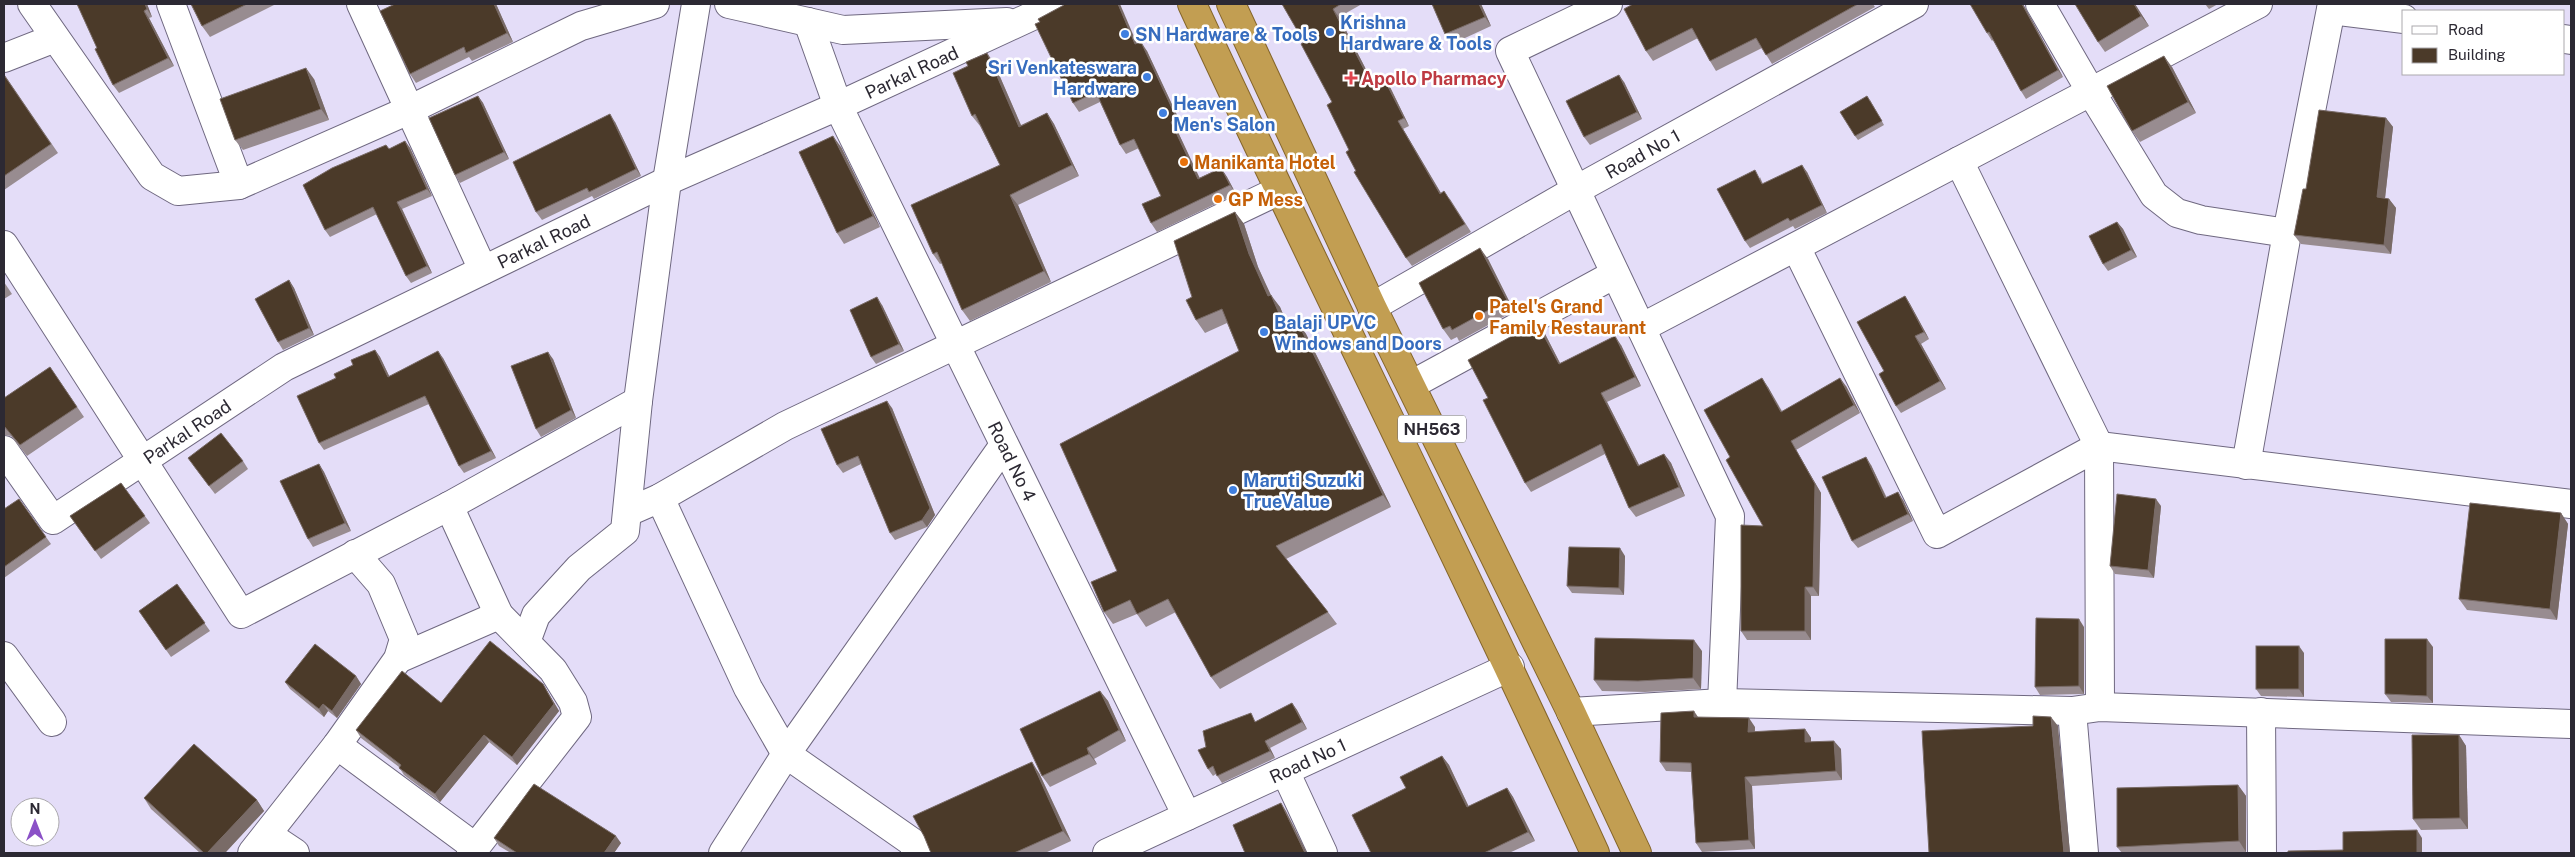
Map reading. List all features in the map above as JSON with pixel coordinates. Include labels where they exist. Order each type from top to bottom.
[{"type":"highway","name":"NH563","points":[[1192,4],[1278,191],[1510,667],[1596,853]]},
{"type":"highway","name":"NH563","points":[[1231,4],[1372,307],[1571,712],[1637,853]]},
{"type":"street","points":[[32,4],[152,176],[178,191],[239,185],[409,110],[576,15],[655,4]]},
{"type":"street","points":[[170,4],[239,185]]},
{"type":"street","points":[[361,4],[483,270]]},
{"type":"street","points":[[526,642],[536,615],[580,568],[625,531],[638,401],[667,181],[696,4]]},
{"type":"street","points":[[729,4],[843,30],[1021,22]]},
{"type":"street","name":"Parkal Road","points":[[4,450],[53,520],[284,367],[667,181],[838,106],[1058,4]]},
{"type":"street","points":[[1605,4],[1510,52],[1730,516],[1722,703]]},
{"type":"street","name":"Road No 1","points":[[1372,307],[1576,190],[1914,4]]},
{"type":"street","points":[[2040,4],[2154,195],[2177,214],[2201,220],[2287,233]]},
{"type":"street","points":[[1641,328],[2258,4]]},
{"type":"street","points":[[2246,466],[2287,233],[2332,7],[2402,19]]},
{"type":"street","name":"Road No 4","points":[[808,22],[838,106],[1187,816]]},
{"type":"street","points":[[4,58],[55,38]]},
{"type":"street","points":[[1959,161],[2099,446],[2100,707]]},
{"type":"street","points":[[628,512],[660,498],[785,426],[1278,191]]},
{"type":"street","points":[[4,245],[241,614],[449,506],[638,401]]},
{"type":"street","points":[[1796,247],[1936,534],[2099,446],[2246,466],[2571,504]]},
{"type":"street","points":[[1411,385],[1615,274]]},
{"type":"street","points":[[723,853],[786,754],[1004,445]]},
{"type":"street","points":[[660,498],[748,688],[786,754],[912,842],[917,853]]},
{"type":"street","points":[[337,745],[473,850],[577,718],[573,702],[553,670],[499,615],[449,506]]},
{"type":"street","points":[[295,853],[260,844],[337,745],[398,659],[404,639],[381,584],[355,554]]},
{"type":"street","points":[[398,659],[499,615]]},
{"type":"street","points":[[4,656],[52,722]]},
{"type":"street","name":"Road No 1","points":[[1108,853],[1510,667]]},
{"type":"street","points":[[1571,712],[1722,703],[2072,711],[2100,707],[2571,724]]},
{"type":"street","points":[[2072,711],[2084,853]]},
{"type":"street","points":[[2261,712],[2262,853]]},
{"type":"street","points":[[1285,771],[1323,853]]},
{"type":"building","points":[[77,4],[145,4],[147,9],[144,11],[168,58],[113,85],[95,49],[97,48]]},
{"type":"building","points":[[191,4],[247,4],[202,26]]},
{"type":"building","points":[[395,4],[494,4],[507,33],[466,53],[464,47],[410,74],[380,11]]},
{"type":"building","points":[[1065,4],[1118,4],[1135,44],[1141,42],[1177,119],[1171,122],[1198,179],[1221,168],[1230,185],[1151,223],[1142,204],[1161,196],[1134,139],[1120,145],[1096,92],[1073,103],[1035,24],[1040,22],[1038,19]]},
{"type":"building","points":[[1282,4],[1341,4],[1333,9],[1371,83],[1383,77],[1404,118],[1398,121],[1440,194],[1444,191],[1465,224],[1406,258],[1354,172],[1356,171],[1346,152],[1349,150],[1327,105],[1332,102],[1301,44],[1304,42]]},
{"type":"building","points":[[1432,4],[1479,4],[1485,17],[1445,34]]},
{"type":"building","points":[[1633,4],[1858,4],[1766,55],[1756,38],[1710,61],[1692,28],[1646,51],[1624,9]]},
{"type":"building","points":[[1970,4],[2022,4],[2058,70],[2021,91],[1989,32],[1987,33]]},
{"type":"building","points":[[2075,4],[2134,4],[2141,16],[2098,42]]},
{"type":"building","points":[[987,53],[1019,127],[1047,113],[1072,165],[1010,195],[1044,271],[962,310],[937,252],[933,254],[911,205],[1000,165],[975,114],[972,116],[953,73],[968,66],[966,62]]},
{"type":"building","points":[[2164,56],[2188,102],[2132,131],[2107,86]]},
{"type":"building","points":[[306,68],[321,109],[235,140],[220,99]]},
{"type":"building","points":[[4,75],[51,144],[4,176]]},
{"type":"building","points":[[1619,75],[1637,112],[1584,137],[1566,101]]},
{"type":"building","points":[[478,96],[504,152],[455,175],[429,118]]},
{"type":"building","points":[[1867,96],[1882,121],[1855,136],[1840,112]]},
{"type":"building","points":[[2319,110],[2386,118],[2377,197],[2389,199],[2384,245],[2294,235],[2303,189],[2306,189]]},
{"type":"building","points":[[610,114],[636,169],[589,192],[587,188],[536,212],[513,162]]},
{"type":"building","points":[[833,136],[873,216],[837,233],[799,152]]},
{"type":"building","points":[[405,141],[427,189],[397,202],[427,266],[406,276],[373,207],[325,230],[303,185],[332,168],[386,145],[389,149]]},
{"type":"building","points":[[1802,165],[1822,205],[1790,221],[1788,218],[1745,241],[1717,189],[1755,170],[1762,184]]},
{"type":"building","name":"Maruti Suzuki TrueValue","points":[[1235,212],[1249,254],[1268,296],[1271,295],[1285,327],[1297,321],[1383,495],[1276,546],[1328,612],[1211,677],[1168,599],[1137,614],[1130,600],[1104,612],[1091,582],[1117,571],[1060,444],[1239,351],[1222,309],[1196,320],[1186,300],[1192,297],[1174,241]]},
{"type":"building","points":[[2117,222],[2131,250],[2103,264],[2089,236]]},
{"type":"building","points":[[1480,248],[1507,300],[1452,330],[1450,326],[1443,329],[1419,283]]},
{"type":"building","points":[[289,280],[309,328],[278,342],[255,299]]},
{"type":"building","points":[[1905,296],[1924,332],[1915,336],[1940,381],[1896,406],[1879,374],[1884,371],[1857,322]]},
{"type":"building","points":[[877,297],[899,344],[871,357],[850,310]]},
{"type":"building","points":[[1537,323],[1559,364],[1615,336],[1635,377],[1601,393],[1638,466],[1664,454],[1679,487],[1629,508],[1601,444],[1525,483],[1483,400],[1488,398],[1468,360]]},
{"type":"building","points":[[375,350],[388,377],[438,351],[491,451],[459,466],[425,396],[319,443],[297,396],[336,378],[334,374],[353,365],[351,360]]},
{"type":"building","points":[[548,352],[571,410],[536,429],[511,366]]},
{"type":"building","points":[[50,367],[77,407],[20,445],[4,426],[4,398]]},
{"type":"building","points":[[1762,378],[1781,412],[1840,378],[1854,405],[1791,441],[1815,484],[1813,587],[1805,587],[1805,631],[1741,631],[1741,525],[1763,526],[1726,460],[1730,457],[1704,410]]},
{"type":"building","points":[[887,401],[930,508],[922,520],[890,533],[858,456],[837,465],[821,429]]},
{"type":"building","points":[[221,433],[243,461],[209,486],[188,458]]},
{"type":"building","points":[[1866,457],[1885,498],[1898,492],[1908,514],[1852,541],[1822,477]]},
{"type":"building","points":[[319,464],[345,523],[308,539],[280,481]]},
{"type":"building","points":[[121,483],[145,516],[95,551],[70,516]]},
{"type":"building","points":[[2117,494],[2156,499],[2148,570],[2110,566]]},
{"type":"building","points":[[19,499],[46,537],[4,567],[4,509]]},
{"type":"building","points":[[2470,503],[2561,513],[2550,609],[2459,599]]},
{"type":"building","points":[[1569,547],[1620,548],[1619,588],[1567,586]]},
{"type":"building","points":[[177,584],[205,623],[166,650],[139,611]]},
{"type":"building","points":[[2036,618],[2079,619],[2079,686],[2035,687]]},
{"type":"building","points":[[1595,638],[1694,640],[1693,678],[1638,681],[1594,680]]},
{"type":"building","points":[[2385,639],[2427,639],[2427,696],[2385,694]]},
{"type":"building","points":[[490,641],[543,684],[554,704],[512,757],[484,735],[435,794],[399,768],[401,765],[356,730],[402,671],[441,703]]},
{"type":"building","points":[[315,644],[356,676],[332,711],[323,704],[319,709],[285,682]]},
{"type":"building","points":[[2256,646],[2299,646],[2299,689],[2256,689]]},
{"type":"building","points":[[1100,691],[1119,730],[1087,748],[1089,754],[1042,776],[1020,729]]},
{"type":"building","points":[[1292,703],[1302,722],[1265,741],[1270,751],[1217,776],[1213,766],[1208,769],[1198,750],[1206,747],[1203,731],[1251,713],[1255,722]]},
{"type":"building","points":[[1694,711],[1694,717],[1749,718],[1748,732],[1805,729],[1805,742],[1834,741],[1836,771],[1745,777],[1749,840],[1696,843],[1691,763],[1660,762],[1661,713]]},
{"type":"building","points":[[2033,716],[2051,717],[2064,853],[1929,853],[1922,731],[2033,726]]},
{"type":"building","points":[[2412,735],[2459,735],[2460,818],[2413,819]]},
{"type":"building","points":[[194,744],[257,800],[207,853],[204,853],[144,798]]},
{"type":"building","points":[[1442,756],[1467,807],[1507,788],[1528,832],[1484,853],[1371,853],[1352,815],[1406,788],[1400,777]]},
{"type":"building","points":[[1032,762],[1063,831],[1014,853],[931,853],[913,816]]},
{"type":"building","points":[[534,784],[616,836],[604,853],[517,853],[494,838]]},
{"type":"building","points":[[2238,785],[2239,841],[2117,847],[2117,788]]},
{"type":"building","points":[[1281,803],[1305,853],[1245,853],[1233,825]]},
{"type":"building","points":[[2417,830],[2417,853],[2288,853],[2288,851],[2343,850],[2343,832]]},
{"type":"place","name":"Krishna Hardware & Tools","points":[[1330,32]]},
{"type":"place","name":"SN Hardware & Tools","points":[[1125,34]]},
{"type":"place","name":"Sri Venkateswara Hardware","points":[[1147,77]]},
{"type":"place","name":"Apollo Pharmacy","points":[[1351,78]]},
{"type":"place","name":"Heaven Men's Salon","points":[[1163,113]]},
{"type":"place","name":"Manikanta Hotel","points":[[1184,162]]},
{"type":"place","name":"GP Mess","points":[[1218,199]]},
{"type":"place","name":"Patel's Grand Family Restaurant","points":[[1479,316]]},
{"type":"place","name":"Balaji UPVC Windows and Doors","points":[[1264,332]]},
{"type":"place","name":"Maruti Suzuki TrueValue","points":[[1233,490]]}]
